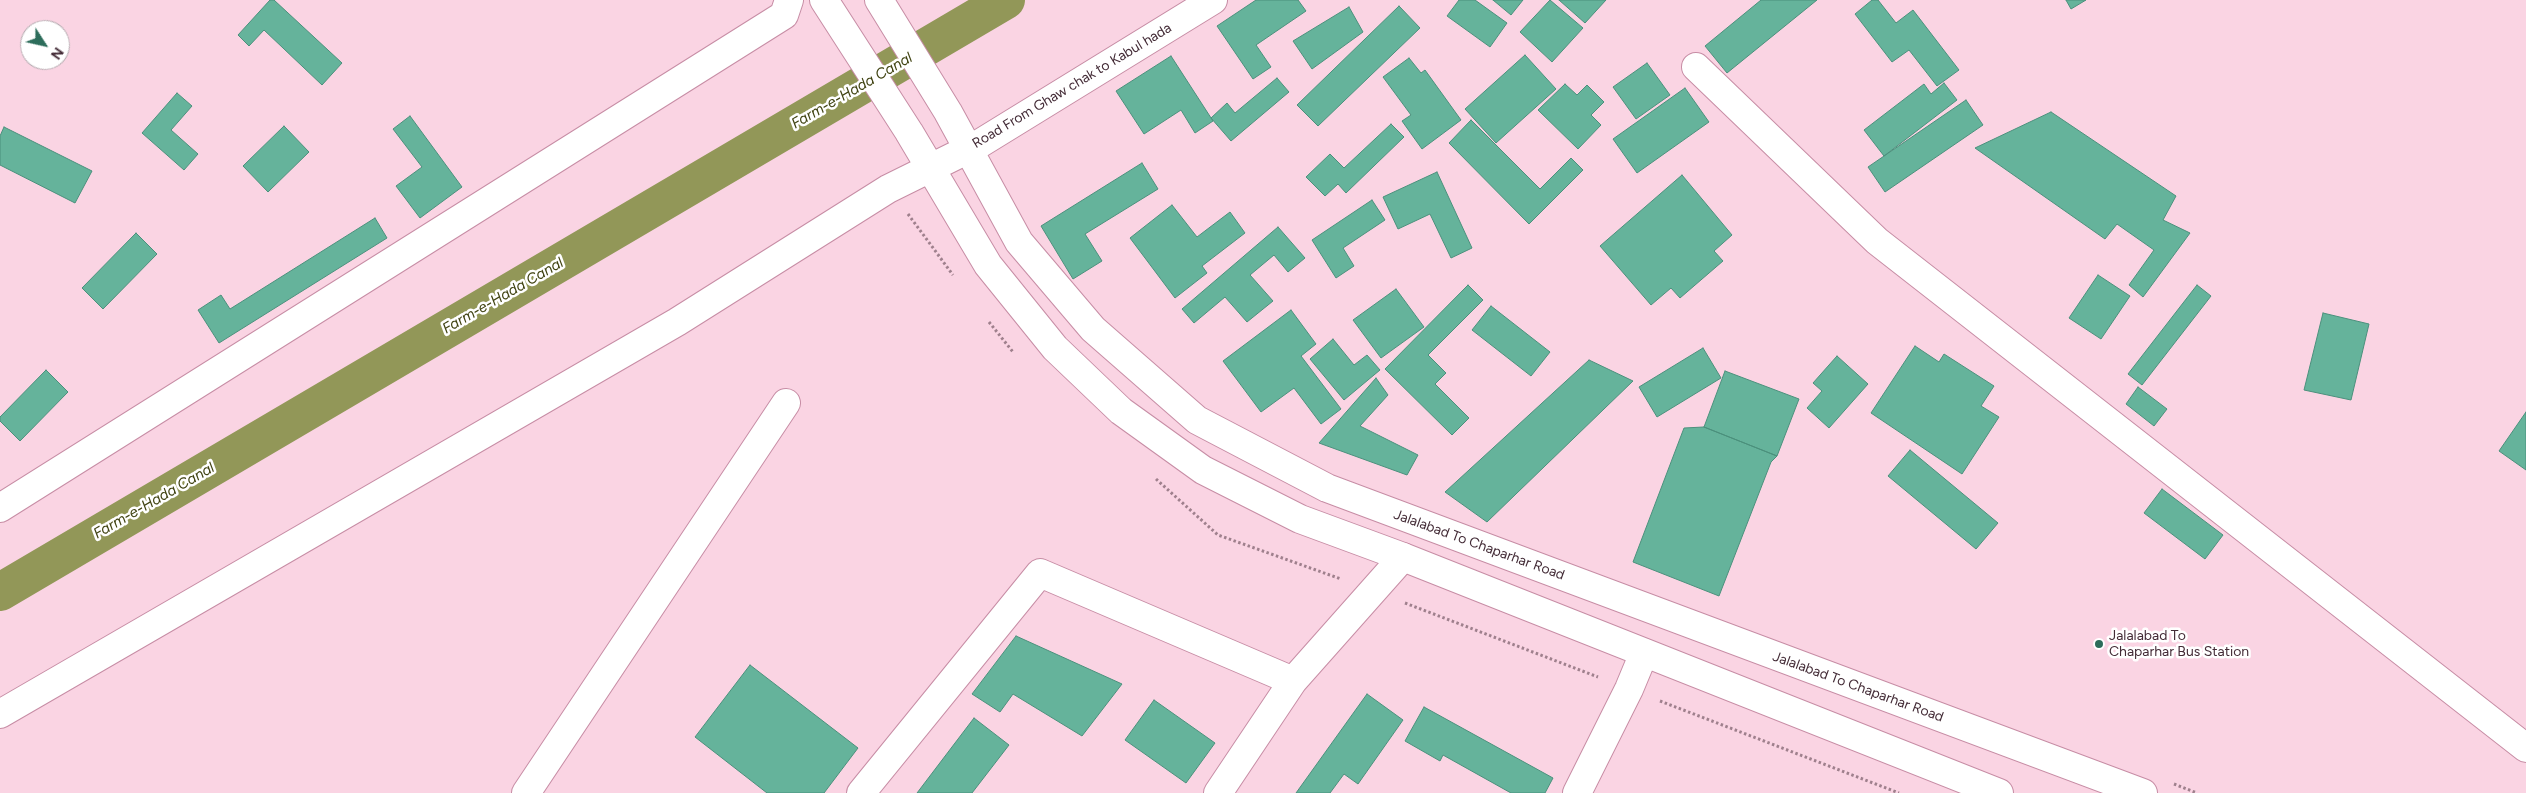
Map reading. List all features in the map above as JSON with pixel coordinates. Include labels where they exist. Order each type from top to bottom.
[{"type":"main road","points":[[0,508],[784,15],[789,0]]},
{"type":"main road","points":[[824,0],[909,132],[988,265],[1056,348],[1121,411],[1203,470],[1300,519],[1403,557],[1999,793]]},
{"type":"main road","name":"Jalalabad To Chaparhar Road","points":[[879,0],[948,112],[1019,242],[1093,329],[1198,420],[1327,488],[2143,793]]},
{"type":"main road","name":"Road From Ghaw chak to Kabul hada","points":[[0,714],[677,322],[888,189],[929,166],[968,149],[1213,0]]},
{"type":"main road","points":[[1696,67],[1877,240],[2526,748]]},
{"type":"main road","points":[[526,793],[786,403]]},
{"type":"main road","points":[[1218,793],[1292,681],[1403,557]]},
{"type":"main road","points":[[861,793],[1040,573],[1292,681]]},
{"type":"main road","points":[[1577,793],[1629,689],[1644,653]]},
{"type":"path","points":[[2169,782],[2197,793]]},
{"type":"building","points":[[270,0],[274,0],[342,63],[322,85],[264,30],[249,46],[238,35]]},
{"type":"building","points":[[1256,0],[1298,0],[1306,11],[1256,45],[1271,67],[1253,79],[1217,26]]},
{"type":"building","points":[[1459,0],[1475,0],[1507,23],[1490,47],[1447,16]]},
{"type":"building","points":[[1493,0],[1523,0],[1511,15]]},
{"type":"building","points":[[1550,0],[1583,28],[1552,62],[1520,32]]},
{"type":"building","points":[[1559,0],[1606,0],[1585,23]]},
{"type":"building","points":[[1761,0],[1817,0],[1727,73],[1705,46]]},
{"type":"building","points":[[1872,0],[1878,0],[1896,23],[1913,10],[1959,70],[1937,86],[1909,50],[1892,62],[1855,14]]},
{"type":"building","points":[[2066,0],[2086,0],[2071,9]]},
{"type":"building","points":[[1399,6],[1420,28],[1318,126],[1297,105]]},
{"type":"building","points":[[1349,7],[1363,32],[1312,69],[1293,41]]},
{"type":"building","points":[[1525,55],[1556,89],[1496,143],[1465,109]]},
{"type":"building","points":[[1171,56],[1213,121],[1195,133],[1181,110],[1144,134],[1116,91]]},
{"type":"building","points":[[1409,58],[1421,73],[1425,70],[1461,120],[1422,149],[1402,121],[1411,115],[1383,77]]},
{"type":"building","points":[[1647,63],[1670,95],[1636,119],[1613,87]]},
{"type":"building","points":[[1277,78],[1289,92],[1231,141],[1211,118],[1227,103],[1235,113]]},
{"type":"building","points":[[1944,83],[1957,100],[1884,156],[1864,130],[1924,84],[1931,94]]},
{"type":"building","points":[[1565,84],[1577,95],[1587,85],[1604,102],[1591,115],[1601,125],[1578,149],[1538,110]]},
{"type":"building","points":[[1685,88],[1709,122],[1637,173],[1613,139]]},
{"type":"building","points":[[177,93],[192,106],[171,130],[198,154],[184,170],[142,133]]},
{"type":"building","points":[[1966,100],[1983,125],[1885,192],[1868,167]]},
{"type":"building","points":[[2051,112],[2176,196],[2163,220],[2190,233],[2143,297],[2129,285],[2154,250],[2117,224],[2105,239],[1975,148]]},
{"type":"building","points":[[410,116],[462,187],[420,218],[396,186],[422,167],[393,129]]},
{"type":"building","points":[[1471,120],[1540,189],[1571,158],[1583,170],[1529,224],[1449,143]]},
{"type":"building","points":[[1391,124],[1404,137],[1346,193],[1338,184],[1325,196],[1306,177],[1330,154],[1344,168]]},
{"type":"building","points":[[284,126],[309,152],[268,192],[243,166]]},
{"type":"building","points":[[4,127],[92,171],[75,203],[0,165],[0,136]]},
{"type":"building","points":[[1142,163],[1158,189],[1085,234],[1102,261],[1073,279],[1041,226]]},
{"type":"building","points":[[1437,172],[1472,248],[1451,258],[1430,214],[1398,229],[1383,197]]},
{"type":"building","points":[[1682,175],[1732,235],[1714,251],[1723,261],[1680,298],[1671,288],[1651,305],[1600,246]]},
{"type":"building","points":[[1372,200],[1385,220],[1343,248],[1354,266],[1336,278],[1312,240]]},
{"type":"building","points":[[1172,205],[1197,237],[1230,212],[1245,233],[1202,266],[1207,273],[1175,298],[1130,238]]},
{"type":"building","points":[[375,218],[387,238],[219,343],[198,310],[221,295],[230,309]]},
{"type":"building","points":[[1278,227],[1305,258],[1288,272],[1274,255],[1250,275],[1273,301],[1247,322],[1225,297],[1194,323],[1182,309]]},
{"type":"building","points":[[136,233],[157,254],[103,309],[82,288]]},
{"type":"building","points":[[2098,275],[2130,296],[2101,339],[2069,318]]},
{"type":"building","points":[[1468,285],[1483,300],[1428,355],[1446,373],[1435,384],[1469,418],[1452,435],[1385,369]]},
{"type":"building","points":[[2197,285],[2211,296],[2142,385],[2128,374]]},
{"type":"building","points":[[1396,289],[1424,327],[1381,358],[1353,320]]},
{"type":"building","points":[[1491,306],[1550,352],[1531,376],[1472,330]]},
{"type":"building","points":[[1291,310],[1316,344],[1301,356],[1341,409],[1321,424],[1294,388],[1261,412],[1223,361]]},
{"type":"building","points":[[2323,313],[2369,324],[2351,400],[2304,390]]},
{"type":"building","points":[[1333,339],[1354,365],[1367,355],[1380,370],[1344,400],[1310,359]]},
{"type":"building","points":[[1915,346],[1939,362],[1944,354],[1994,386],[1981,406],[1999,417],[1962,474],[1871,413]]},
{"type":"building","points":[[1703,348],[1721,378],[1657,417],[1639,387]]},
{"type":"building","points":[[1837,356],[1868,384],[1829,428],[1807,408],[1822,391],[1813,383]]},
{"type":"building","points":[[1589,360],[1633,381],[1487,522],[1445,492]]},
{"type":"building","points":[[46,370],[68,392],[20,441],[0,421],[0,417]]},
{"type":"building","points":[[1725,371],[1799,399],[1777,456],[1704,427]]},
{"type":"building","points":[[1376,378],[1388,395],[1360,426],[1418,455],[1407,475],[1319,443]]},
{"type":"building","points":[[2138,387],[2167,409],[2154,426],[2126,404]]},
{"type":"building","points":[[2526,412],[2526,470],[2499,451]]},
{"type":"building","points":[[1704,427],[1777,456],[1771,462],[1719,596],[1633,562],[1684,428]]},
{"type":"building","points":[[1910,450],[1998,523],[1976,549],[1888,476]]},
{"type":"building","points":[[2162,489],[2223,535],[2205,559],[2144,513]]},
{"type":"building","points":[[1016,636],[1122,684],[1082,736],[1013,694],[1000,712],[972,694]]},
{"type":"building","points":[[750,665],[858,748],[824,793],[767,793],[695,737]]},
{"type":"building","points":[[1367,694],[1403,720],[1358,784],[1344,774],[1330,793],[1296,793]]},
{"type":"building","points":[[1154,700],[1215,743],[1186,783],[1125,740]]},
{"type":"building","points":[[1424,707],[1553,778],[1545,793],[1511,793],[1443,755],[1440,761],[1405,741]]},
{"type":"building","points":[[974,718],[1009,745],[972,793],[917,793]]},
{"type":"waterway","name":"Farm-e-Hada Canal","points":[[0,592],[1006,0]]},
{"type":"place","name":"Jalalabad To Chaparhar Bus Station","points":[[2099,644]]}]
